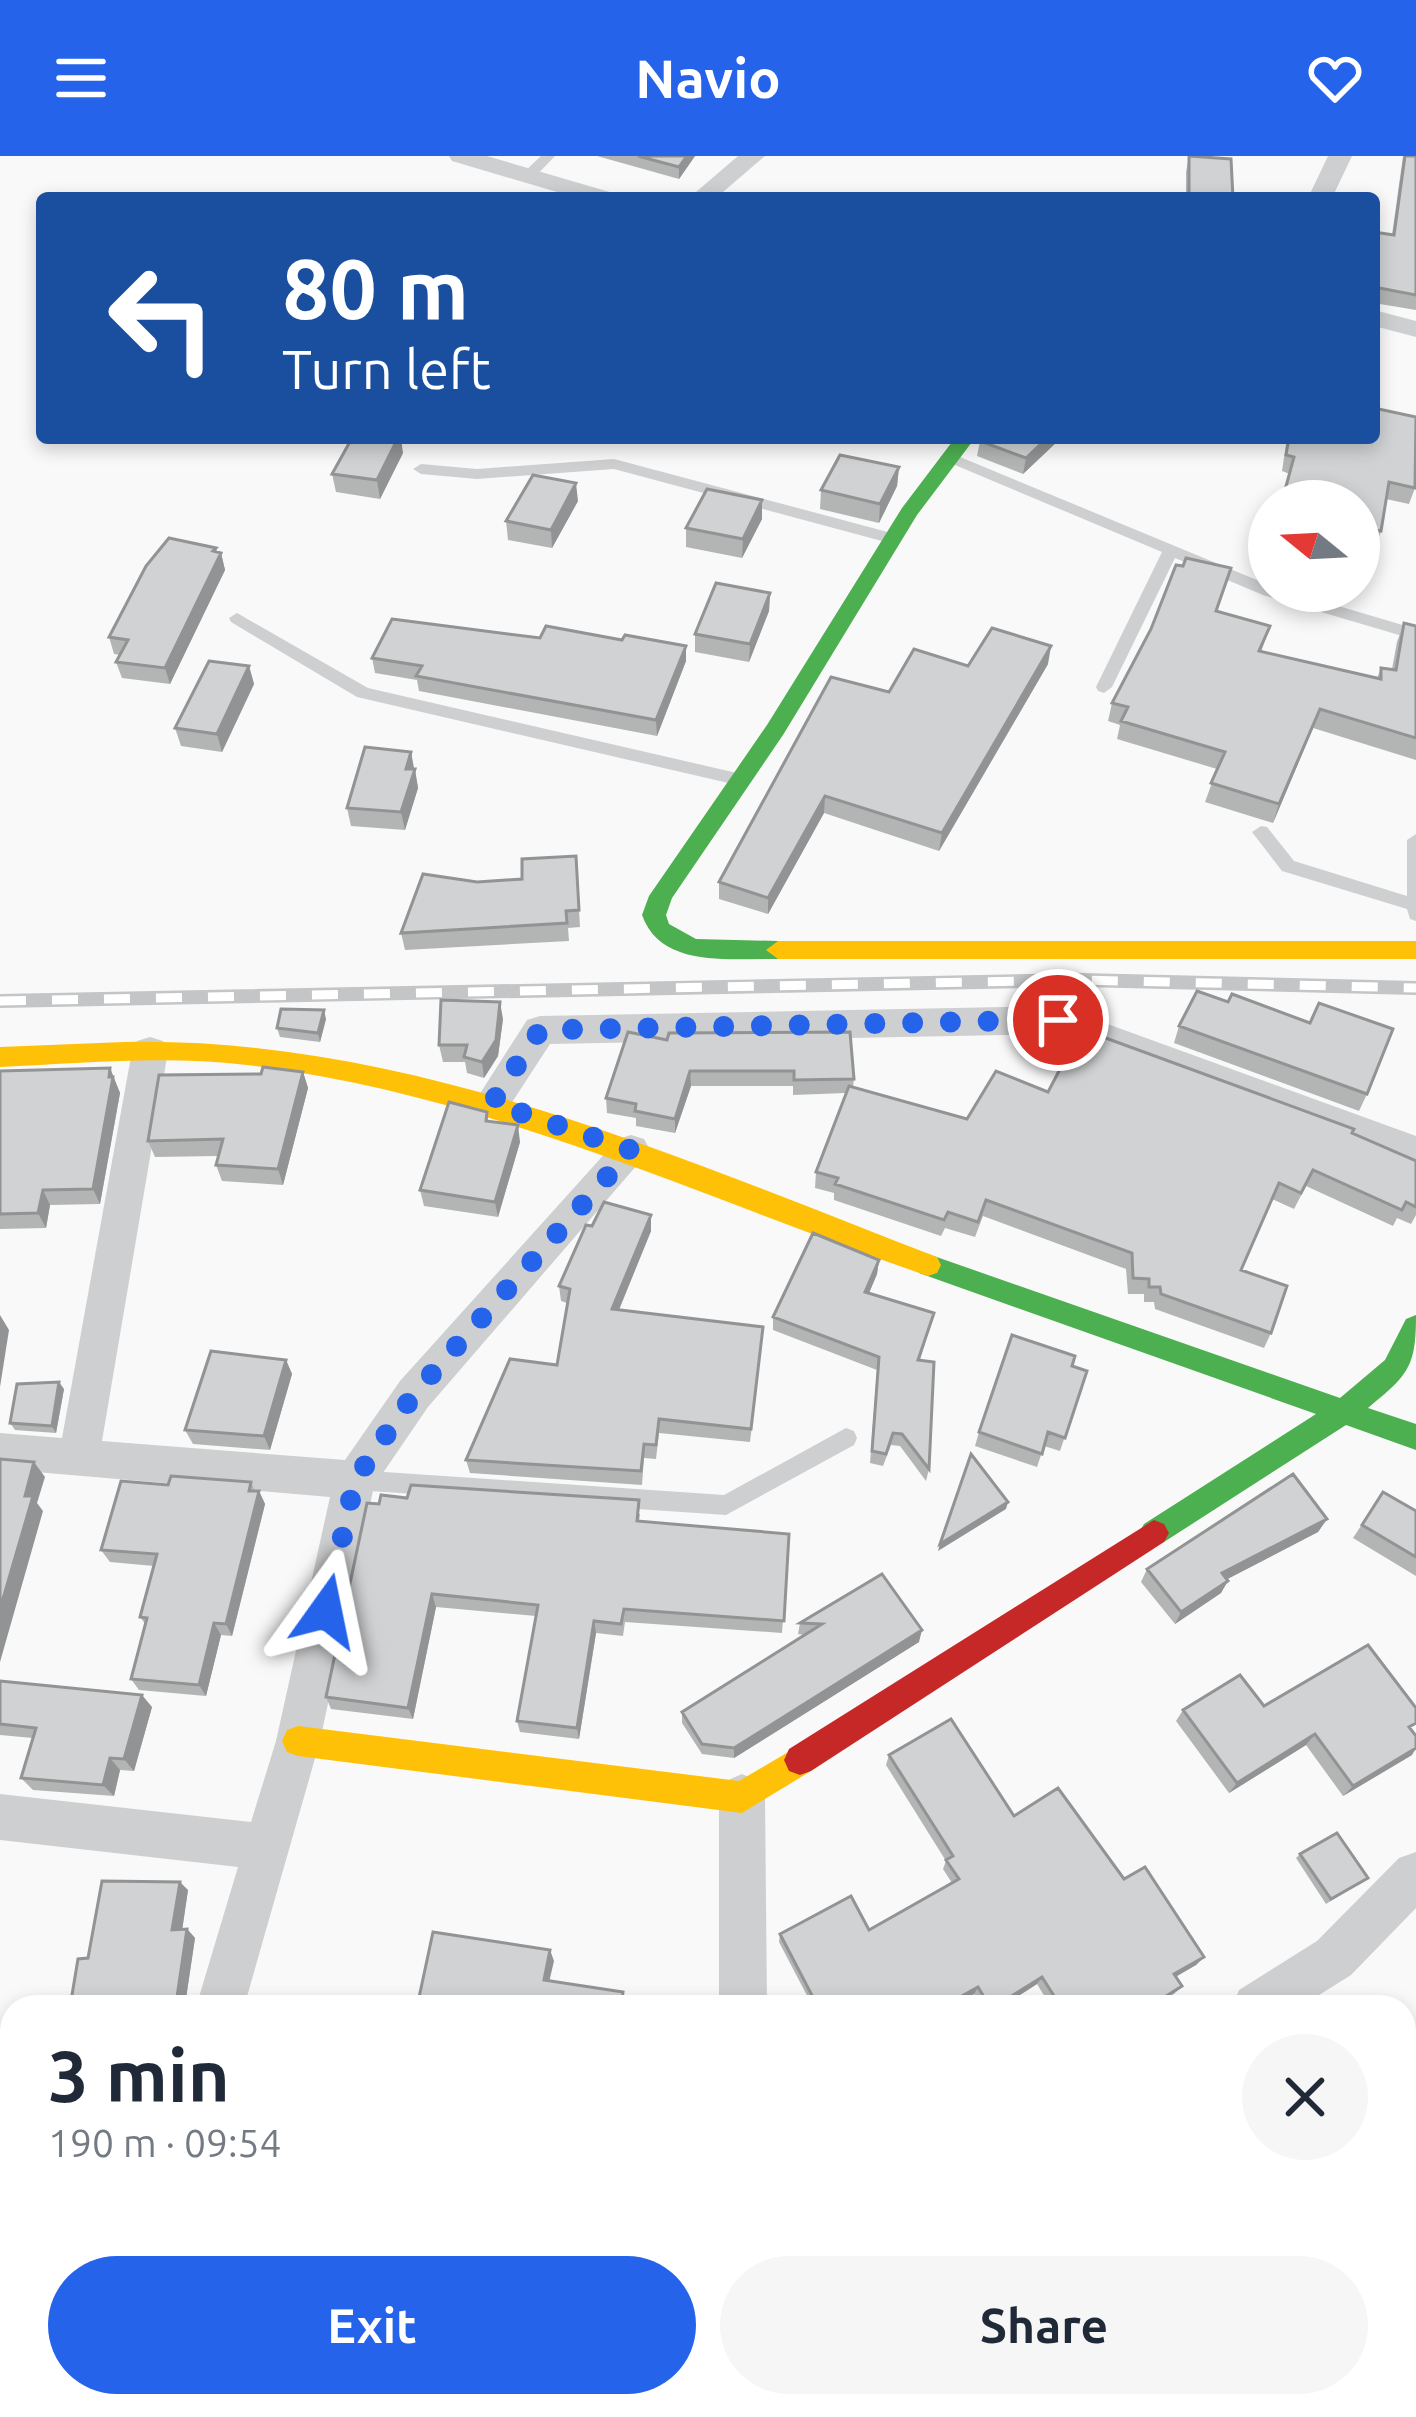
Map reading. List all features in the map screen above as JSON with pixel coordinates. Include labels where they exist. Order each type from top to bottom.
[{"type":"street","points":[[461,156],[581,192]]},
{"type":"street","points":[[708,192],[753,156]]},
{"type":"street","points":[[1323,192],[1340,156]]},
{"type":"street","points":[[1380,320],[1416,329]]},
{"type":"street","points":[[957,447],[893,538],[775,730],[661,896],[654,915],[658,929],[692,948],[1416,950]]},
{"type":"street","points":[[492,1103],[540,1030],[1058,1020],[1416,1151]]},
{"type":"street","points":[[80,1456],[150,1051]]},
{"type":"street","points":[[0,1057],[150,1051],[243,1054],[313,1064],[492,1103],[631,1150],[1013,1298],[1416,1436]]},
{"type":"street","points":[[224,1995],[298,1741],[355,1480],[414,1394],[631,1150]]},
{"type":"street","points":[[298,1741],[742,1797],[1344,1411],[1395,1369],[1416,1327]]},
{"type":"street","points":[[0,1450],[355,1480]]},
{"type":"street","points":[[742,1797],[743,1995]]},
{"type":"street","points":[[0,1817],[267,1847]]},
{"type":"street","points":[[1275,1995],[1334,1958],[1416,1874]]},
{"type":"lane","points":[[526,178],[548,156]]},
{"type":"lane","points":[[957,447],[1170,552],[1248,582]]},
{"type":"lane","points":[[421,470],[477,474],[614,464],[893,538]]},
{"type":"lane","points":[[1105,686],[1170,552]]},
{"type":"lane","points":[[1340,612],[1416,635]]},
{"type":"lane","points":[[238,618],[363,693],[737,779]]},
{"type":"lane","points":[[1261,832],[1288,866],[1415,905]]},
{"type":"lane","points":[[1416,840],[1416,915]]},
{"type":"lane","points":[[355,1480],[726,1505],[846,1438]]},
{"type":"building","points":[[638,156],[687,156],[679,167]]},
{"type":"building","points":[[1189,156],[1231,159],[1233,192],[1189,192]]},
{"type":"building","points":[[1405,156],[1416,156],[1416,295],[1380,288],[1380,233],[1394,235]]},
{"type":"building","points":[[1380,409],[1416,417],[1415,488],[1389,482],[1381,531],[1380,480],[1288,480],[1294,457],[1286,455],[1288,444],[1380,444]]},
{"type":"building","points":[[349,444],[395,444],[377,480],[332,474]]},
{"type":"building","points":[[988,444],[1041,444],[1026,458]]},
{"type":"building","points":[[840,455],[899,467],[880,504],[821,490]]},
{"type":"building","points":[[533,475],[576,483],[551,530],[506,521]]},
{"type":"building","points":[[707,489],[762,500],[743,539],[686,528]]},
{"type":"building","points":[[169,538],[221,553],[165,668],[116,662],[128,640],[109,637],[146,566]]},
{"type":"building","points":[[1186,558],[1231,568],[1216,611],[1270,626],[1259,651],[1381,679],[1381,668],[1396,670],[1404,623],[1416,626],[1416,738],[1320,709],[1279,804],[1211,783],[1225,752],[1121,721],[1128,707],[1112,703],[1151,629],[1176,565],[1183,566]]},
{"type":"building","points":[[716,583],[770,593],[750,644],[695,634]]},
{"type":"building","points":[[392,619],[540,638],[546,626],[686,646],[656,720],[416,676],[422,666],[372,658]]},
{"type":"building","points":[[992,628],[1051,646],[942,833],[825,796],[768,898],[719,882],[831,677],[889,692],[914,649],[968,666]]},
{"type":"building","points":[[209,661],[249,666],[217,734],[175,728]]},
{"type":"building","points":[[365,747],[411,752],[406,769],[415,769],[401,812],[347,808]]},
{"type":"building","points":[[576,856],[579,910],[566,911],[567,923],[401,933],[423,874],[477,882],[522,879],[522,859]]},
{"type":"building","points":[[1197,991],[1228,1002],[1232,994],[1310,1023],[1319,1003],[1393,1029],[1367,1094],[1179,1026]]},
{"type":"building","points":[[441,1000],[500,1002],[496,1040],[482,1062],[464,1057],[467,1045],[439,1045]]},
{"type":"building","points":[[281,1009],[324,1010],[318,1033],[277,1028]]},
{"type":"building","points":[[1081,1029],[1354,1129],[1352,1133],[1416,1161],[1416,1207],[1406,1202],[1402,1210],[1313,1170],[1301,1193],[1279,1183],[1241,1270],[1287,1286],[1271,1333],[1161,1294],[1160,1287],[1149,1287],[1149,1279],[1133,1278],[1132,1253],[986,1200],[978,1222],[948,1212],[944,1220],[835,1184],[838,1178],[816,1172],[849,1086],[967,1119],[996,1071],[1048,1092]]},
{"type":"building","points":[[628,1032],[667,1040],[669,1033],[850,1032],[854,1079],[794,1080],[794,1071],[690,1071],[675,1119],[635,1111],[636,1104],[606,1098]]},
{"type":"building","points":[[263,1067],[303,1072],[278,1169],[216,1165],[223,1139],[148,1141],[159,1075],[261,1074]]},
{"type":"building","points":[[110,1068],[109,1077],[113,1077],[93,1189],[43,1190],[38,1213],[0,1214],[0,1071]]},
{"type":"building","points":[[449,1102],[487,1112],[486,1121],[518,1125],[495,1202],[420,1190]]},
{"type":"building","points":[[604,1202],[651,1215],[612,1309],[763,1327],[751,1429],[659,1419],[656,1445],[644,1444],[641,1471],[466,1460],[510,1359],[557,1365],[570,1289],[559,1286],[586,1225],[592,1226]]},
{"type":"building","points":[[813,1233],[879,1260],[865,1292],[934,1313],[918,1360],[934,1362],[929,1469],[902,1434],[893,1433],[886,1454],[872,1451],[879,1357],[773,1317]]},
{"type":"building","points":[[1012,1335],[1075,1356],[1072,1366],[1087,1371],[1065,1438],[1048,1432],[1042,1454],[979,1432]]},
{"type":"building","points":[[211,1351],[286,1360],[264,1436],[185,1430]]},
{"type":"building","points":[[59,1382],[52,1426],[10,1423],[17,1384]]},
{"type":"building","points":[[971,1454],[1008,1502],[940,1544]]},
{"type":"building","points":[[0,1459],[34,1462],[25,1496],[33,1496],[0,1609]]},
{"type":"building","points":[[1293,1474],[1327,1519],[1222,1573],[1228,1581],[1181,1612],[1147,1569]]},
{"type":"building","points":[[171,1476],[251,1482],[249,1491],[259,1491],[226,1624],[214,1623],[199,1685],[131,1679],[147,1618],[140,1617],[157,1554],[101,1550],[121,1481],[168,1485]]},
{"type":"building","points":[[411,1485],[639,1500],[637,1521],[789,1534],[784,1621],[624,1609],[621,1624],[594,1621],[577,1728],[517,1721],[538,1605],[432,1594],[408,1708],[326,1697],[367,1503],[379,1504],[381,1495],[407,1498]]},
{"type":"building","points":[[1383,1492],[1416,1511],[1416,1557],[1362,1525]]},
{"type":"building","points":[[882,1574],[922,1630],[734,1748],[702,1744],[682,1712],[822,1624],[800,1623]]},
{"type":"building","points":[[1368,1645],[1416,1708],[1416,1723],[1409,1727],[1416,1736],[1416,1748],[1353,1786],[1315,1734],[1237,1783],[1183,1710],[1240,1675],[1264,1706]]},
{"type":"building","points":[[0,1681],[142,1695],[124,1759],[110,1758],[103,1785],[21,1778],[36,1728],[0,1724]]},
{"type":"building","points":[[951,1719],[1014,1816],[1058,1788],[1124,1879],[1145,1867],[1204,1957],[1174,1974],[1182,1986],[1168,1995],[1053,1995],[1042,1977],[1013,1995],[983,1995],[978,1987],[964,1995],[812,1995],[780,1934],[851,1896],[869,1930],[959,1879],[946,1860],[953,1856],[889,1755]]},
{"type":"building","points":[[1337,1833],[1368,1878],[1331,1899],[1300,1854]]},
{"type":"building","points":[[102,1881],[180,1882],[172,1930],[187,1929],[177,1995],[72,1995],[78,1959],[88,1958]]},
{"type":"building","points":[[433,1932],[550,1950],[544,1980],[623,1992],[623,1995],[420,1995]]},
{"type":"railway","points":[[0,1001],[1081,980],[1416,988]]},
{"type":"traffic: fast","points":[[778,950],[692,948],[659,929],[654,915],[661,896],[775,730],[909,512],[960,444]]},
{"type":"traffic: fast","points":[[928,1265],[1416,1437]]},
{"type":"traffic: fast","points":[[1154,1533],[1344,1411],[1395,1369],[1416,1327]]},
{"type":"traffic: slow","points":[[778,950],[1416,950]]},
{"type":"traffic: slow","points":[[0,1057],[216,1052],[336,1069],[424,1088],[594,1139],[928,1265]]},
{"type":"traffic: slow","points":[[298,1741],[742,1797],[800,1760]]},
{"type":"traffic: jam","points":[[800,1760],[1154,1533]]},
{"type":"route","points":[[326,1611],[355,1480],[414,1394],[631,1150],[492,1103],[540,1030],[1058,1020]]}]
